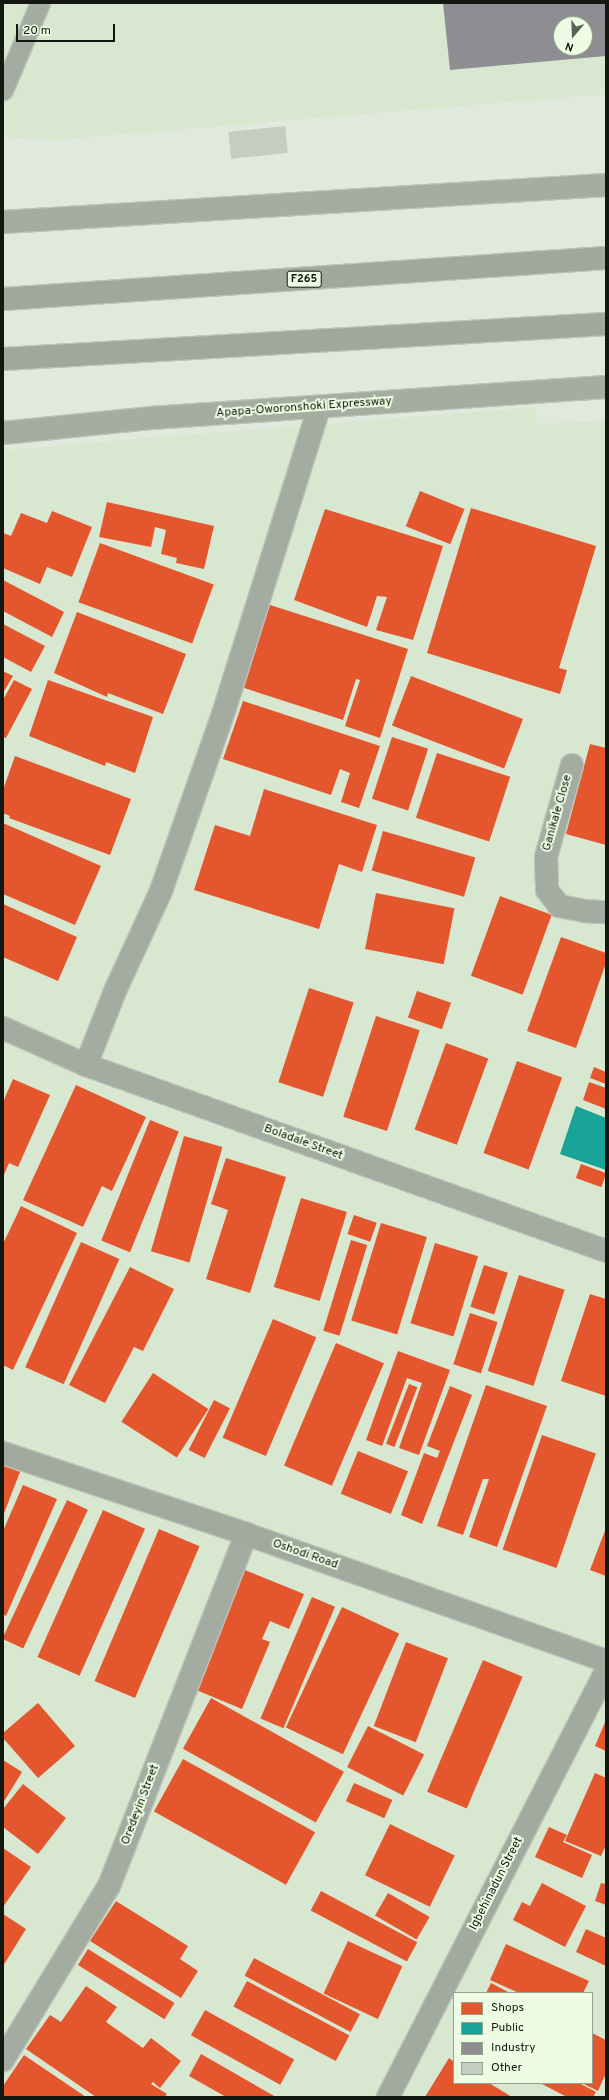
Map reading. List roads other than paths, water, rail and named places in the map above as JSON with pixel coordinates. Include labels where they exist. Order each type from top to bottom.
[{"type":"highway","name":"F265","points":[[3,299],[606,258]]},
{"type":"highway","points":[[3,359],[606,324]]},
{"type":"main road","points":[[3,222],[606,186]]},
{"type":"main road","name":"Apapa-Oworonshoki Expressway","points":[[3,433],[151,418],[319,408],[606,387]]},
{"type":"street","points":[[86,1065],[115,991],[161,891],[224,711],[319,408]]},
{"type":"street","name":"Ganikale Close","points":[[572,765],[546,857],[548,890],[559,906],[584,911],[606,912]]},
{"type":"street","name":"Boladale Street","points":[[3,1028],[86,1065],[606,1251]]},
{"type":"street","name":"Oshodi Road","points":[[3,1454],[246,1534],[606,1661]]},
{"type":"street","name":"Oredeyin Street","points":[[3,2060],[109,1886],[246,1534]]},
{"type":"street","name":"Igbehinadun Street","points":[[388,2097],[606,1671]]},
{"type":"lane","points":[[3,90],[40,3]]}]
